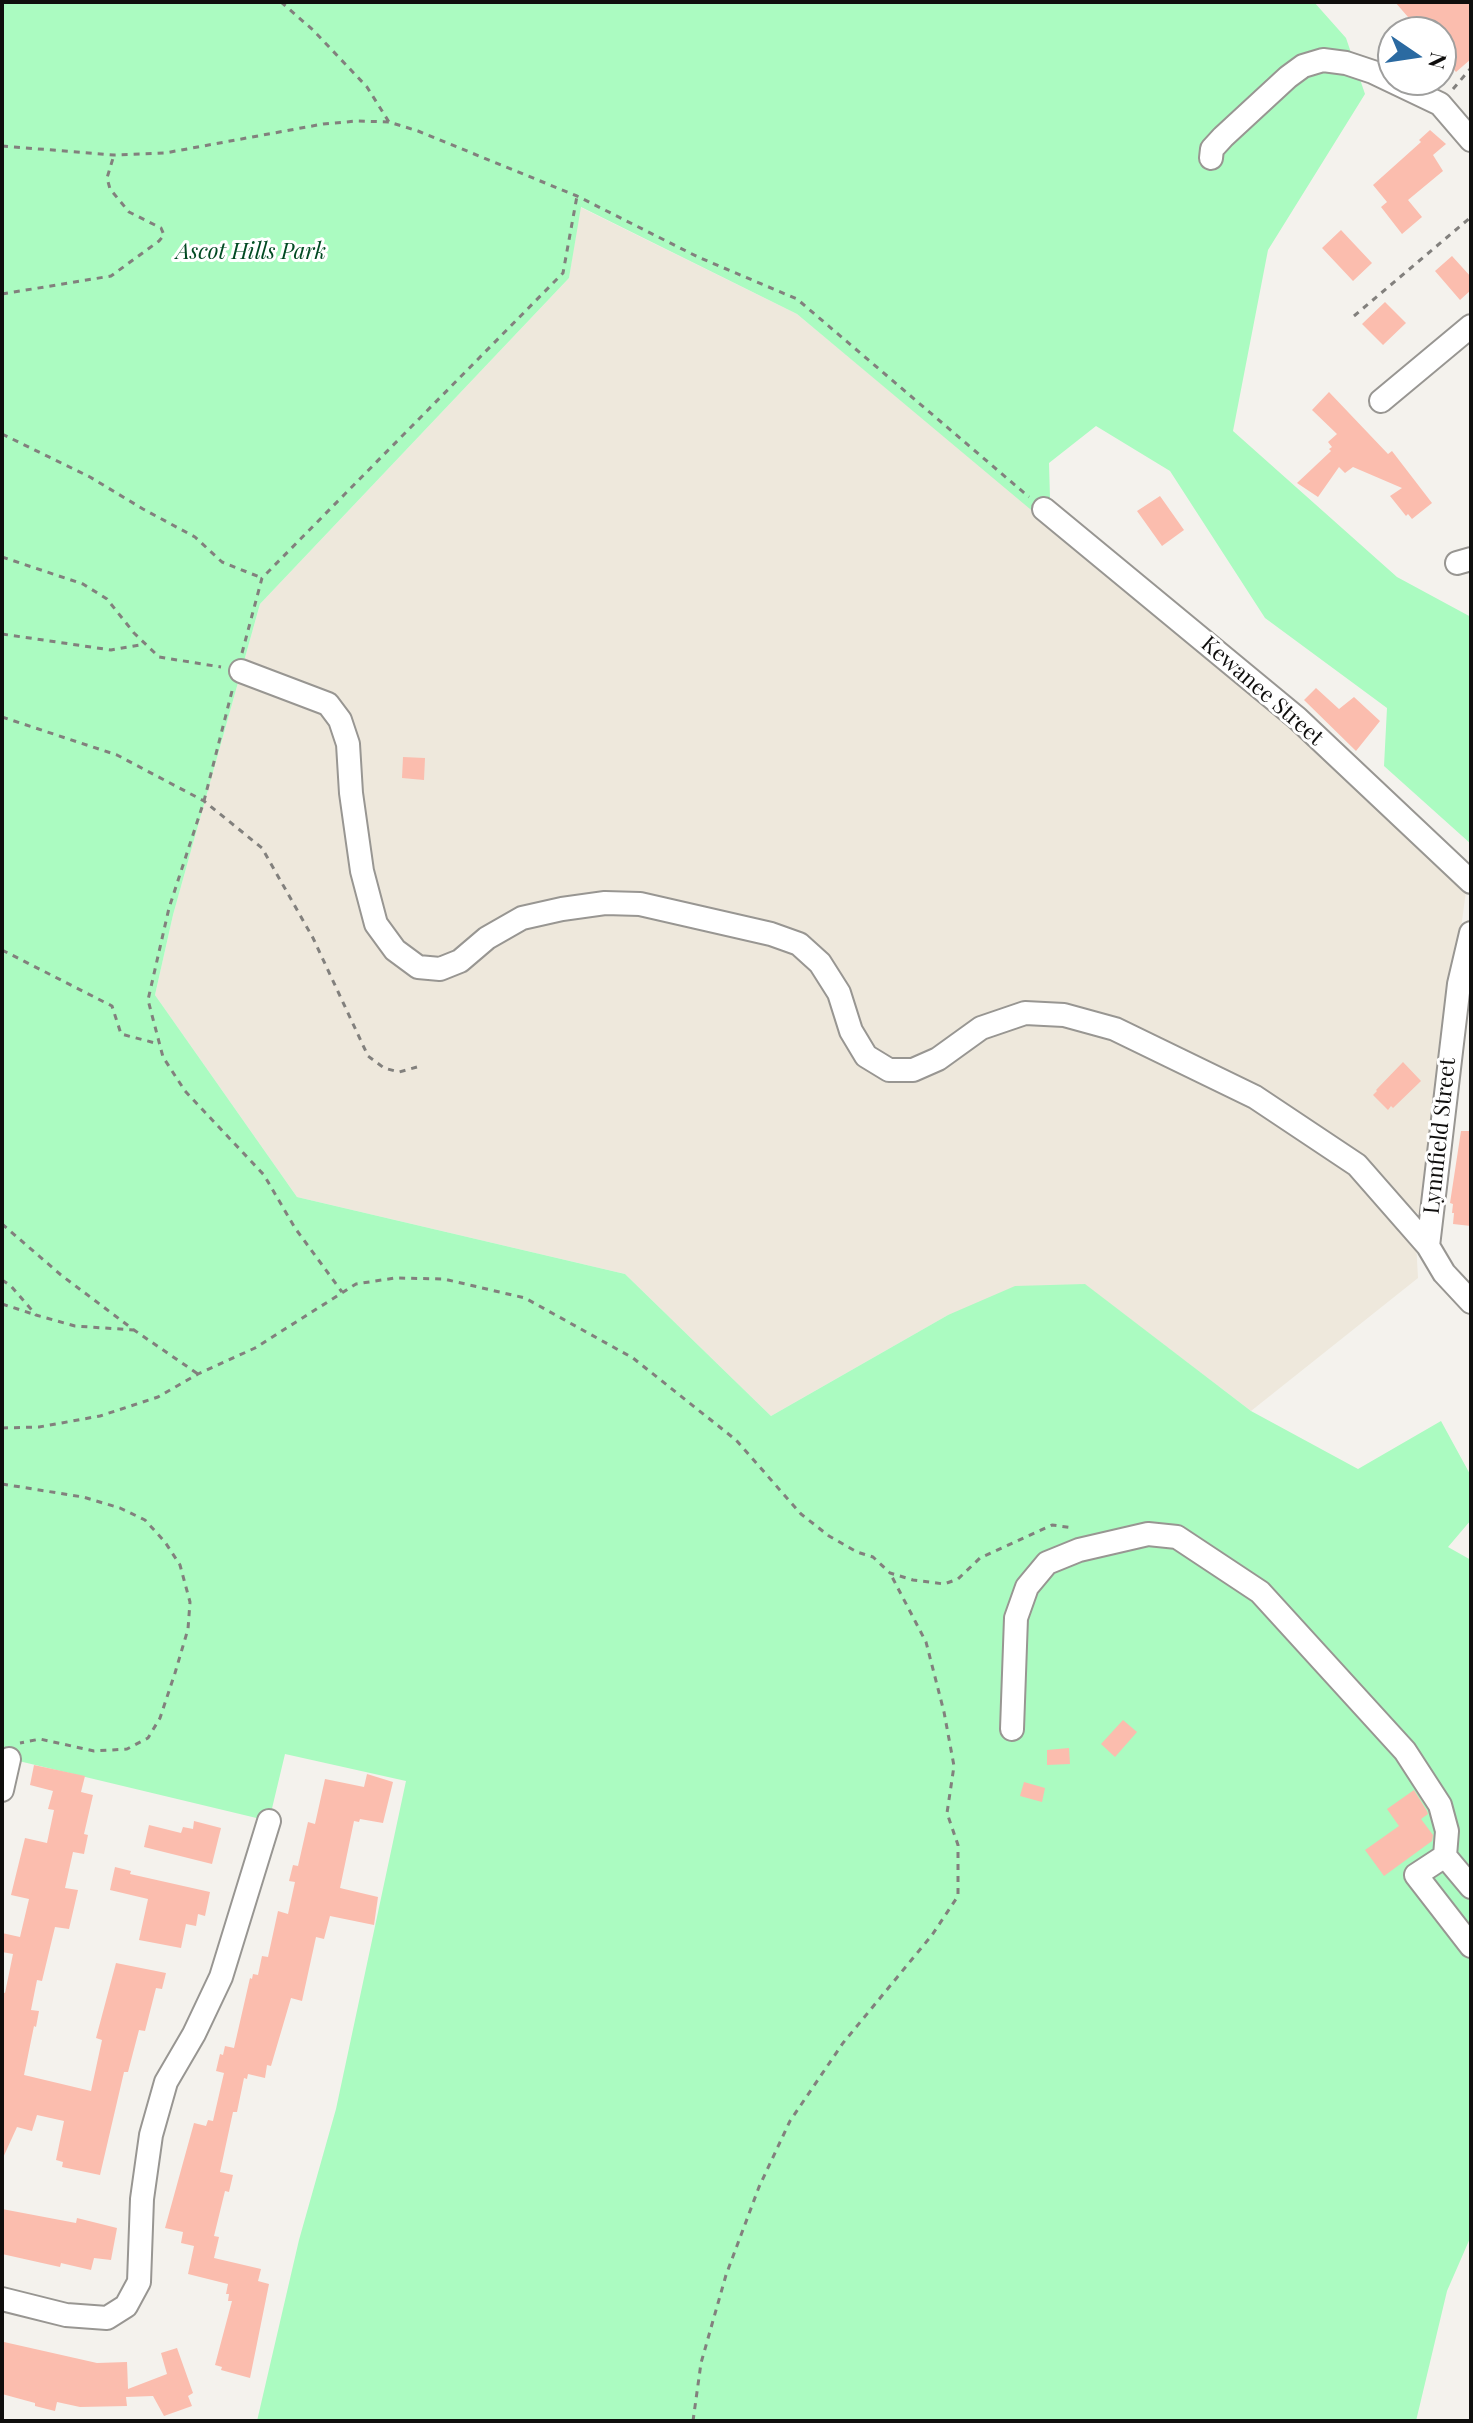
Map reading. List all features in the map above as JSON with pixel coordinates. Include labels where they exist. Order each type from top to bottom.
[{"type":"street","points":[[1211,158],[1212,149],[1223,137],[1288,77],[1303,66],[1323,60],[1346,63],[1373,72],[1440,104],[1471,140]]},
{"type":"street","points":[[1381,401],[1471,326]]},
{"type":"street","name":"Kewanee Street","points":[[1044,509],[1297,718],[1471,882]]},
{"type":"street","points":[[239,671],[328,704],[340,720],[348,744],[362,871],[376,924],[395,950],[418,967],[440,969],[460,961],[487,938],[522,918],[605,903],[640,904],[771,934],[799,944],[820,963],[839,993],[851,1031],[866,1056],[889,1070],[913,1070],[938,1059],[981,1028],[1025,1013],[1064,1015],[1102,1025],[1161,1050],[1255,1097],[1357,1165],[1428,1246],[1444,1273],[1471,1302]]},
{"type":"street","name":"Lynnfield Street","points":[[1428,1246],[1454,1015],[1471,933]]},
{"type":"street","points":[[1012,1729],[1016,1618],[1027,1587],[1047,1563],[1079,1550],[1148,1534],[1177,1537],[1260,1592],[1405,1751],[1440,1805],[1447,1831],[1445,1856],[1471,1887]]},
{"type":"street","points":[[2,1790],[9,1759]]},
{"type":"street","points":[[2,2299],[66,2315],[107,2318],[126,2306],[139,2282],[142,2199],[151,2135],[166,2082],[194,2034],[221,1977],[269,1821]]},
{"type":"street","points":[[1445,1856],[1416,1875],[1471,1946]]},
{"type":"path","points":[[281,2],[313,30],[367,87],[389,122]]},
{"type":"path","points":[[1440,104],[1471,68]]},
{"type":"path","points":[[2,146],[114,155],[165,153],[323,124],[357,121],[389,122],[418,131],[577,196],[698,257],[797,299],[1044,509]]},
{"type":"path","points":[[2,294],[111,276],[164,235],[161,228],[129,212],[110,189],[107,178],[114,155]]},
{"type":"path","points":[[342,1292],[295,1228],[264,1175],[185,1091],[163,1057],[148,1000],[169,908],[204,801],[262,578],[563,273],[577,196]]},
{"type":"path","points":[[1354,316],[1471,217]]},
{"type":"path","points":[[2,434],[90,477],[195,537],[222,562],[262,578]]},
{"type":"path","points":[[2,557],[83,584],[107,599],[159,657],[239,671]]},
{"type":"path","points":[[2,634],[111,650],[145,644]]},
{"type":"path","points":[[2,717],[117,755],[204,801],[262,848],[313,938],[368,1056],[384,1068],[399,1072],[417,1067]]},
{"type":"path","points":[[2,950],[112,1006],[121,1034],[160,1045]]},
{"type":"path","points":[[2,1224],[61,1275],[198,1374]]},
{"type":"path","points":[[2,1428],[39,1427],[100,1416],[158,1397],[198,1374],[255,1348],[356,1284],[395,1278],[444,1279],[525,1298],[644,1366],[736,1440],[801,1514],[829,1536],[873,1557],[890,1573],[926,1642],[944,1712],[954,1766],[947,1813],[958,1845],[958,1896],[932,1935],[843,2043],[790,2121],[759,2187],[726,2275],[701,2363],[693,2421]]},
{"type":"path","points":[[2,1280],[36,1315]]},
{"type":"path","points":[[2,1304],[75,1326],[134,1330]]},
{"type":"path","points":[[2,1484],[83,1497],[120,1508],[145,1520],[180,1565],[190,1602],[188,1629],[175,1673],[160,1718],[148,1738],[127,1749],[94,1751],[40,1739],[20,1743],[9,1759]]},
{"type":"path","points":[[890,1573],[944,1584],[958,1579],[980,1558],[1052,1525],[1077,1528]]},
{"type":"shaded area","points":[[580,207],[797,314],[1272,708],[1466,891],[1423,1213],[1419,1215],[1395,1192],[1381,1210],[1416,1241],[1418,1278],[1251,1411],[1084,1284],[948,1315],[771,1416],[625,1274],[297,1197],[155,995],[173,915],[260,604],[569,278]]},
{"type":"green space","name":"Ascot Hills Park","points":[[2,2],[1314,2],[1346,38],[1365,94],[1268,250],[1233,431],[1397,577],[1471,617],[1471,844],[1384,766],[1387,708],[1265,618],[1170,471],[1096,426],[1049,463],[1050,498],[1044,509],[1036,514],[797,314],[581,207],[569,278],[260,604],[173,915],[155,995],[297,1197],[625,1274],[771,1416],[948,1315],[1015,1286],[1085,1284],[1251,1411],[1358,1469],[1441,1421],[1471,1476],[1471,1520],[1448,1547],[1471,1560],[1471,2236],[1447,2291],[1416,2421],[257,2421],[299,2240],[336,2109],[406,1781],[285,1754],[269,1821],[2,1757]]},
{"type":"building","points":[[1395,2],[1471,2],[1471,59],[1457,71],[1457,16],[1407,16]]},
{"type":"building","points":[[1430,130],[1446,144],[1433,155],[1443,171],[1408,200],[1422,217],[1402,234],[1381,207],[1387,202],[1373,185]]},
{"type":"building","points":[[1341,230],[1372,263],[1353,281],[1322,248]]},
{"type":"building","points":[[1452,256],[1471,277],[1471,290],[1460,300],[1435,271]]},
{"type":"building","points":[[1385,302],[1406,323],[1383,345],[1362,324]]},
{"type":"building","points":[[1329,392],[1388,454],[1392,451],[1432,503],[1412,519],[1390,496],[1402,488],[1353,467],[1345,473],[1339,467],[1318,497],[1297,483],[1331,451],[1328,442],[1337,434],[1312,410]]},
{"type":"building","points":[[1160,496],[1184,530],[1162,546],[1137,511]]},
{"type":"building","points":[[1316,688],[1339,709],[1354,697],[1380,721],[1356,751],[1304,700]]},
{"type":"building","points":[[403,757],[425,758],[424,780],[402,778]]},
{"type":"building","points":[[1403,1062],[1421,1081],[1388,1110],[1373,1095]]},
{"type":"building","points":[[1461,1131],[1471,1131],[1471,1226],[1453,1224],[1453,1204],[1450,1203]]},
{"type":"building","points":[[1123,1720],[1137,1732],[1115,1757],[1101,1744]]},
{"type":"building","points":[[1069,1748],[1070,1764],[1047,1765],[1047,1750]]},
{"type":"building","points":[[34,1765],[85,1776],[81,1792],[93,1795],[84,1834],[88,1835],[84,1854],[73,1852],[65,1888],[78,1890],[69,1929],[55,1927],[42,1981],[37,1980],[31,2010],[39,2011],[24,2075],[91,2091],[102,2040],[96,2038],[116,1963],[166,1973],[162,1989],[156,1988],[145,2031],[139,2030],[128,2072],[124,2072],[100,2175],[62,2167],[63,2162],[56,2160],[64,2121],[37,2115],[32,2131],[17,2127],[2,2160],[2,1992],[5,1993],[13,1954],[2,1952],[2,1933],[20,1937],[29,1899],[11,1895],[25,1838],[47,1843],[54,1810],[48,1809],[53,1791],[30,1785]]},
{"type":"building","points":[[367,1774],[393,1782],[383,1823],[360,1819],[359,1822],[354,1821],[340,1888],[378,1897],[374,1925],[330,1916],[324,1939],[316,1937],[302,2001],[291,1998],[265,2078],[248,2074],[247,2079],[244,2078],[220,2172],[233,2175],[229,2192],[225,2191],[214,2236],[219,2237],[214,2258],[261,2269],[258,2281],[269,2284],[250,2378],[221,2370],[222,2367],[215,2365],[232,2301],[228,2301],[229,2294],[226,2294],[228,2284],[188,2274],[194,2246],[181,2243],[183,2232],[165,2228],[194,2123],[206,2126],[208,2120],[213,2121],[224,2073],[216,2071],[220,2054],[223,2055],[225,2046],[234,2048],[250,1978],[253,1974],[258,1975],[262,1956],[268,1957],[278,1911],[288,1914],[295,1882],[289,1881],[293,1865],[298,1866],[308,1822],[315,1824],[325,1779],[364,1787]]},
{"type":"building","points":[[1024,1782],[1045,1788],[1042,1802],[1020,1796]]},
{"type":"building","points":[[1414,1790],[1427,1811],[1428,1814],[1421,1819],[1433,1835],[1432,1841],[1384,1876],[1365,1850],[1399,1826],[1387,1809]]},
{"type":"building","points":[[194,1821],[221,1828],[212,1864],[144,1847],[149,1825],[181,1833],[183,1827],[193,1829]]},
{"type":"building","points":[[115,1867],[131,1871],[130,1874],[210,1892],[205,1916],[198,1914],[196,1926],[186,1924],[181,1948],[139,1940],[148,1899],[110,1890]]},
{"type":"building","points":[[2,2209],[76,2223],[77,2218],[117,2228],[111,2260],[94,2258],[91,2270],[61,2263],[60,2267],[2,2254]]},
{"type":"building","points":[[4,2342],[97,2363],[127,2362],[128,2389],[167,2374],[161,2353],[177,2348],[193,2393],[188,2396],[192,2406],[164,2416],[153,2396],[126,2397],[127,2406],[80,2407],[57,2402],[55,2411],[35,2406],[35,2403],[2,2394]]}]
